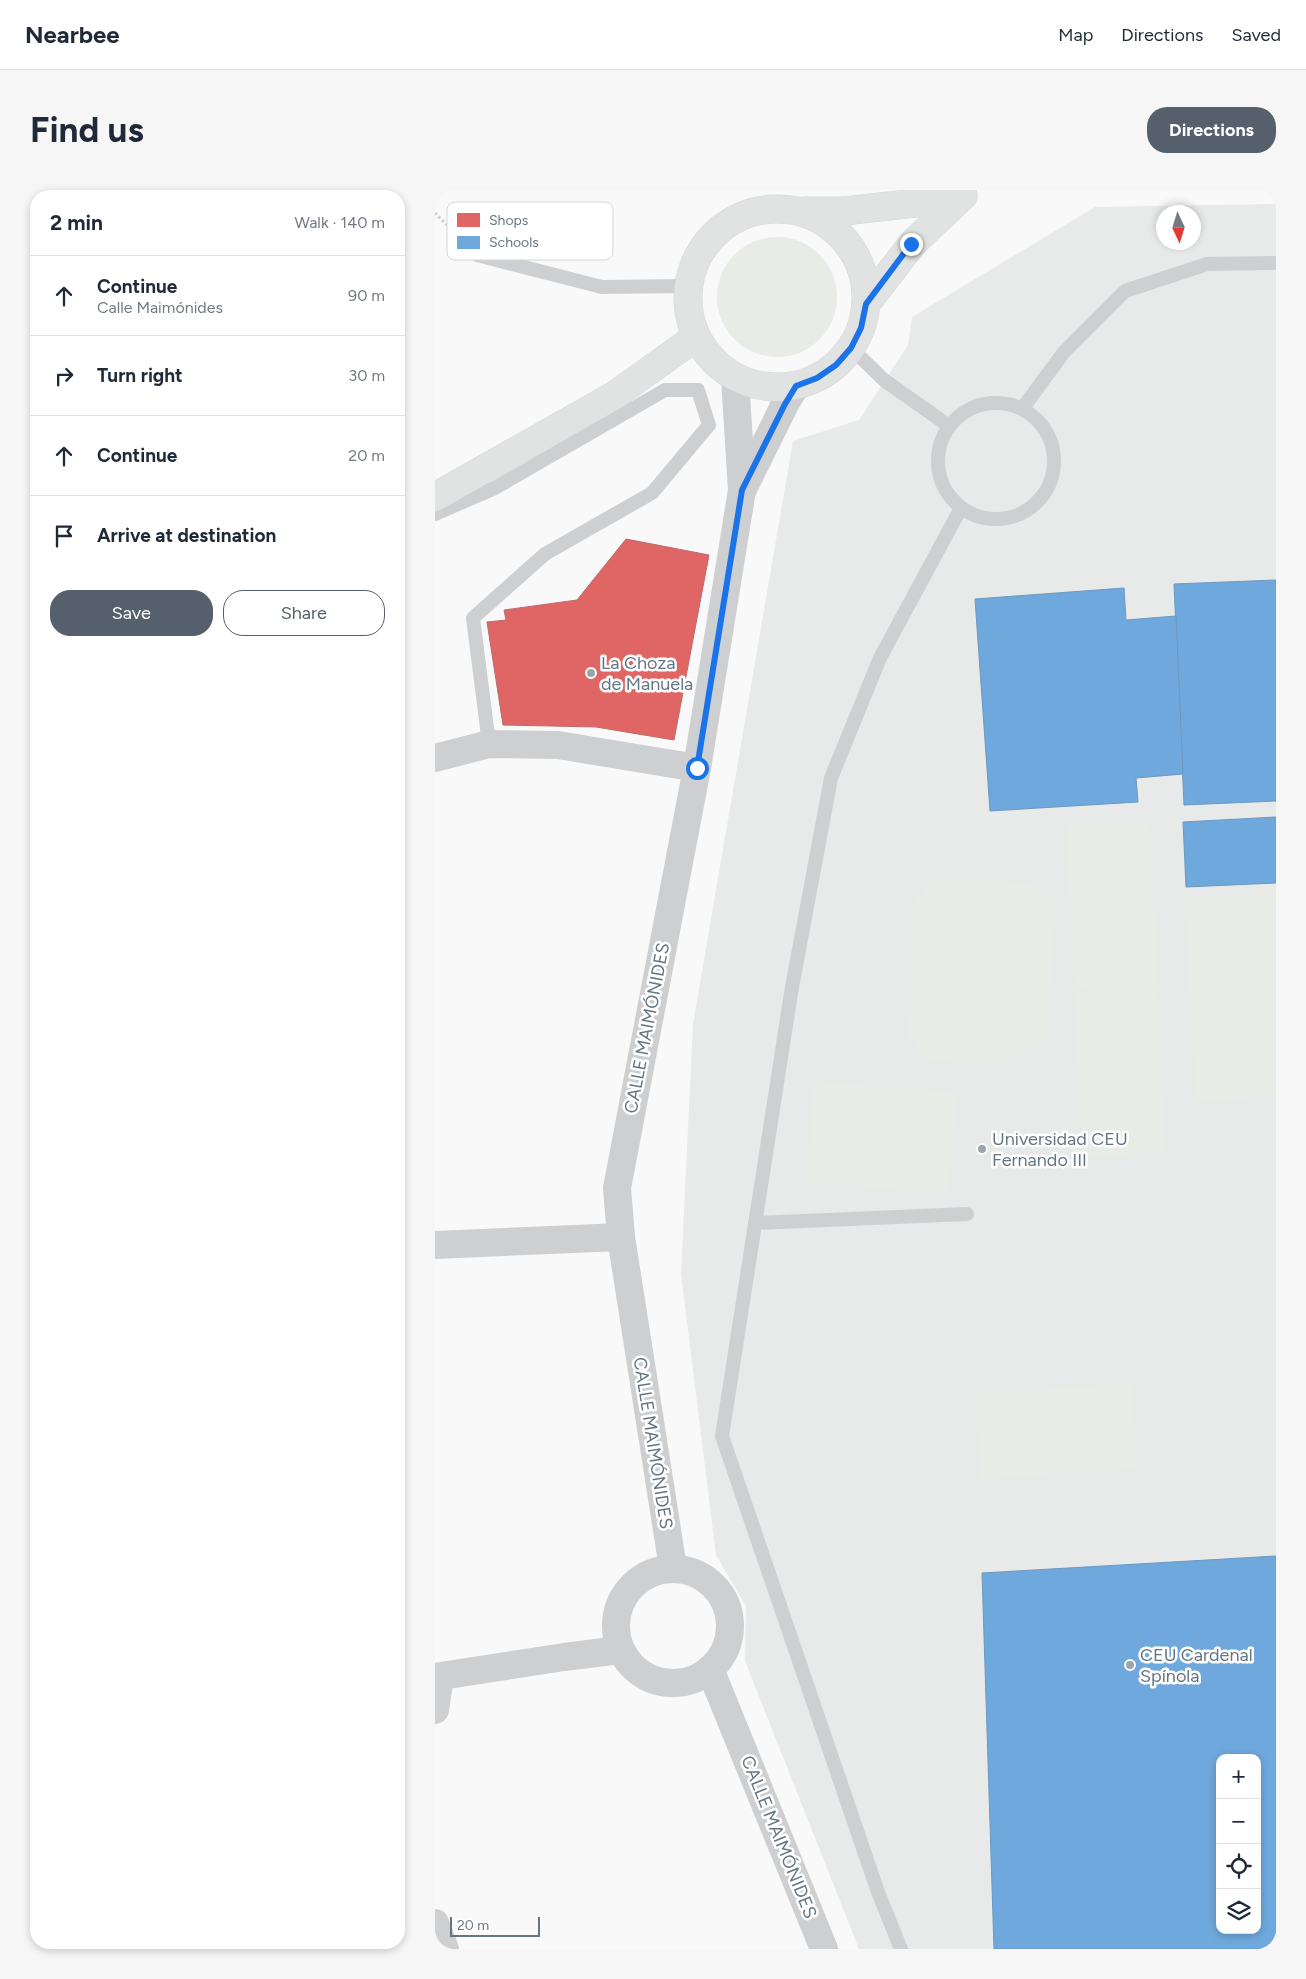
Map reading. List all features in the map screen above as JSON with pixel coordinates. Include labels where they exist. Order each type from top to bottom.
[{"type":"main road","points":[[798,212],[826,224],[849,246],[863,273],[866,304],[861,328],[851,348],[830,369],[817,378],[796,386],[764,387],[735,378],[712,360],[696,337],[688,312],[688,286],[697,258],[715,234],[739,217],[768,210],[798,212],[843,211],[893,207],[966,194]]},
{"type":"main road","points":[[866,304],[911,244],[966,194]]},
{"type":"main road","points":[[435,497],[615,396],[696,337]]},
{"type":"street","name":"CALLE MAIMÓNIDES","points":[[673,1568],[621,1237],[617,1188],[697,768],[742,490],[735,378]]},
{"type":"street","name":"CALLE MAIMÓNIDES","points":[[742,490],[796,386]]},
{"type":"street","points":[[435,758],[489,744],[558,745],[697,768]]},
{"type":"street","points":[[435,1245],[621,1237]]},
{"type":"street","points":[[673,1568],[694,1571],[711,1582],[724,1598],[730,1615],[730,1635],[723,1654],[701,1676],[682,1682],[662,1682],[648,1678],[632,1667],[620,1650],[615,1623],[619,1604],[629,1587],[653,1571],[673,1568]]},
{"type":"street","points":[[435,1710],[437,1677],[564,1656],[620,1650]]},
{"type":"street","name":"CALLE MAIMÓNIDES","points":[[710,1669],[824,1949]]},
{"type":"street","points":[[435,1923],[445,1949]]},
{"type":"lane","points":[[493,260],[602,287],[688,286]]},
{"type":"lane","points":[[1022,409],[1064,352],[1125,290],[1207,264],[1276,263]]},
{"type":"lane","points":[[851,348],[884,380],[949,426]]},
{"type":"lane","points":[[435,514],[495,488],[665,390],[698,390],[709,424],[652,493],[545,554],[473,618],[489,744]]},
{"type":"lane","points":[[998,403],[1022,409],[1046,430],[1054,449],[1055,469],[1048,488],[1036,504],[1019,515],[999,520],[979,517],[961,508],[948,495],[940,478],[937,460],[941,442],[949,426],[963,413],[980,405],[998,403]]},
{"type":"lane","points":[[901,1949],[879,1892],[722,1436],[792,987],[831,778],[880,658],[961,508]]},
{"type":"lane","points":[[755,1222],[967,1214]]},
{"type":"path","points":[[435,214],[447,226]]},
{"type":"shaded area","name":"Universidad CEU Fernando III","points":[[1276,204],[1276,1949],[859,1949],[745,1661],[746,1606],[716,1555],[681,1274],[693,1024],[793,441],[859,420],[908,345],[912,317],[1095,207],[1156,206],[1156,250],[1201,250],[1201,205]]},
{"type":"shaded area","points":[[777,237],[789,238],[800,242],[810,247],[819,255],[827,264],[832,274],[836,285],[836,309],[832,320],[827,330],[819,339],[810,347],[800,352],[789,356],[777,357],[765,356],[754,352],[744,347],[735,339],[727,330],[722,320],[718,309],[717,297],[718,285],[722,274],[727,264],[735,255],[744,247],[754,242],[765,238]]},
{"type":"shaded area","points":[[1150,821],[1158,987],[1074,990],[1066,825]]},
{"type":"shaded area","points":[[934,880],[1035,883],[1056,905],[1047,1035],[1005,1064],[929,1061],[909,1037],[913,904]]},
{"type":"shaded area","points":[[1276,893],[1276,1097],[1196,1102],[1184,898]]},
{"type":"shaded area","points":[[1158,988],[1165,1153],[1082,1157],[1074,992]]},
{"type":"shaded area","points":[[815,1081],[957,1093],[948,1194],[806,1182]]},
{"type":"shaded area","points":[[1132,1384],[1137,1469],[980,1479],[975,1393]]},
{"type":"building: Shops","name":"La Choza de Manuela","points":[[626,539],[709,555],[674,740],[596,727],[503,725],[487,622],[506,620],[504,610],[577,600]]},
{"type":"building: Schools","points":[[1276,580],[1276,801],[1184,805],[1174,584]]},
{"type":"building: Schools","points":[[1124,588],[1126,620],[1176,616],[1183,774],[1136,778],[1138,802],[990,811],[975,599]]},
{"type":"building: Schools","points":[[1276,817],[1276,883],[1186,887],[1183,822]]},
{"type":"building: Schools","name":"CEU Cardenal Spínola","points":[[1276,1556],[1276,1949],[994,1949],[982,1573]]},
{"type":"place","name":"La Choza de Manuela","points":[[591,673]]},
{"type":"place","name":"Universidad CEU Fernando III","points":[[982,1149]]},
{"type":"place","name":"CEU Cardenal Spínola","points":[[1130,1665]]},
{"type":"route","points":[[697,768],[742,490],[796,386],[817,378],[836,365],[851,348],[861,328],[866,304],[911,244]]}]
